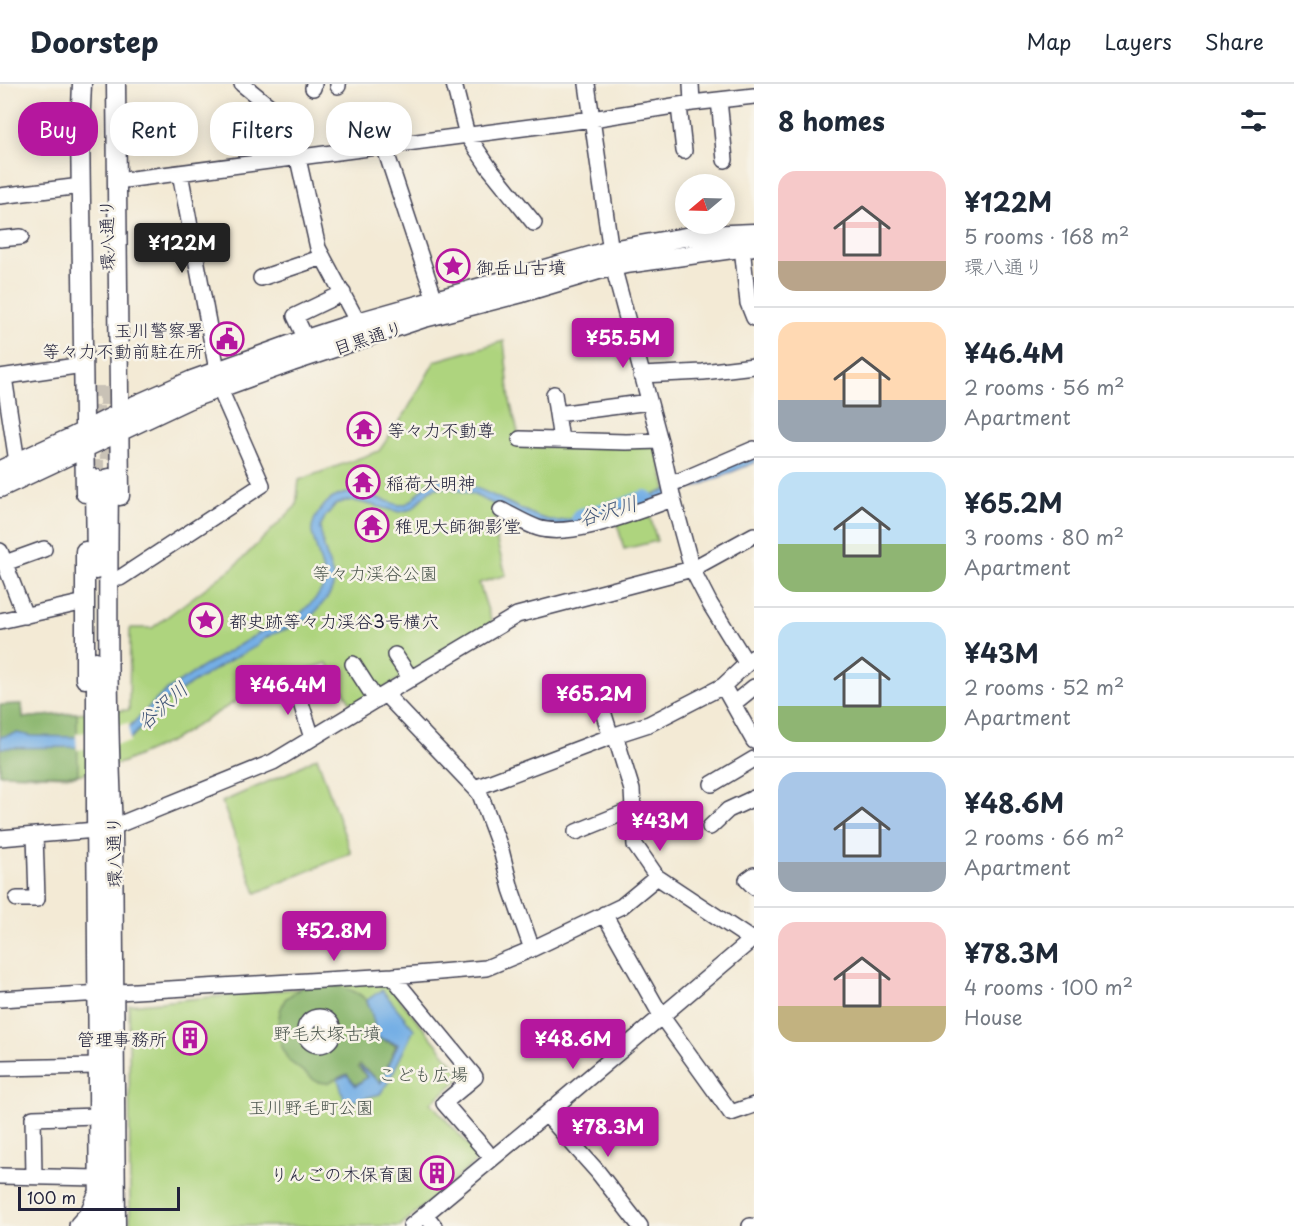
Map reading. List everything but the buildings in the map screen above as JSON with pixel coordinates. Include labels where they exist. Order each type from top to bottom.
[{"type":"highway","points":[[80,1226],[90,1215],[98,1188]]},
{"type":"main road","points":[[82,84],[84,439],[96,483],[85,602],[102,660]]},
{"type":"main road","name":"環八通り","points":[[92,84],[102,387],[105,84]]},
{"type":"main road","points":[[103,774],[102,660],[120,578],[116,84]]},
{"type":"main road","name":"目黒通り","points":[[218,378],[362,330],[435,300],[612,258],[685,237],[754,233]]},
{"type":"main road","name":"目黒通り","points":[[3,483],[17,462],[84,439],[119,422],[187,400],[218,378],[306,339],[424,318],[522,293],[612,258],[653,259],[748,247]]},
{"type":"main road","name":"目黒通り","points":[[3,483],[46,467],[84,439]]},
{"type":"main road","points":[[46,467],[60,465],[72,468],[80,479],[96,483]]},
{"type":"main road","name":"環八通り","points":[[96,483],[105,829],[105,993],[116,1226]]},
{"type":"main road","name":"環八通り","points":[[103,774],[96,809],[105,829]]},
{"type":"main road","name":"環八通り","points":[[99,1226],[97,1066],[105,993]]},
{"type":"street","points":[[243,84],[290,123],[318,248],[362,330]]},
{"type":"street","points":[[454,84],[467,135],[488,166],[534,223]]},
{"type":"street","points":[[476,788],[649,724],[723,686],[750,660],[710,603],[692,569],[612,258],[587,84]]},
{"type":"street","points":[[684,151],[686,105],[691,84]]},
{"type":"street","points":[[412,142],[754,96]]},
{"type":"street","points":[[719,100],[725,160]]},
{"type":"street","points":[[117,181],[326,154]]},
{"type":"street","points":[[387,156],[435,300]]},
{"type":"street","points":[[120,578],[262,485],[218,378],[180,173]]},
{"type":"street","points":[[0,196],[81,186]]},
{"type":"street","points":[[0,239],[21,237]]},
{"type":"street","points":[[748,247],[744,258],[748,303],[754,318]]},
{"type":"street","points":[[261,278],[323,257]]},
{"type":"street","points":[[306,339],[295,316],[343,293]]},
{"type":"street","points":[[17,462],[2,377],[83,364]]},
{"type":"street","points":[[641,375],[703,372],[754,366]]},
{"type":"street","points":[[554,394],[561,440]]},
{"type":"street","points":[[557,414],[649,402]]},
{"type":"street","points":[[520,440],[660,441]]},
{"type":"street","points":[[501,510],[538,528],[556,531],[616,519],[671,491],[682,480],[754,449]]},
{"type":"street","points":[[0,838],[105,829],[273,762],[517,615],[692,569],[754,535]]},
{"type":"street","points":[[25,616],[2,557],[44,549]]},
{"type":"street","points":[[2,621],[85,602]]},
{"type":"street","points":[[395,655],[411,679]]},
{"type":"street","points":[[352,664],[380,697],[480,794],[501,850],[511,889],[532,949]]},
{"type":"street","points":[[295,684],[312,738]]},
{"type":"street","points":[[723,686],[754,741]]},
{"type":"street","points":[[733,704],[754,687]]},
{"type":"street","points":[[411,1226],[430,1220],[546,1114],[753,939],[657,877],[636,845],[632,790],[596,689]]},
{"type":"street","points":[[712,784],[754,759]]},
{"type":"street","points":[[710,827],[728,810],[754,798]]},
{"type":"street","points":[[576,832],[633,809]]},
{"type":"street","points":[[17,899],[38,899],[35,835]]},
{"type":"street","points":[[754,875],[747,880],[754,887]]},
{"type":"street","points":[[0,999],[486,969],[622,906],[657,877]]},
{"type":"street","points":[[604,914],[662,1017],[731,1113],[754,1104]]},
{"type":"street","points":[[393,976],[475,1077],[444,1103],[486,1151]]},
{"type":"street","points":[[0,1068],[97,1066]]},
{"type":"street","points":[[546,1114],[597,1171],[639,1226]]},
{"type":"street","points":[[34,1177],[33,1118],[97,1116]]},
{"type":"street","points":[[0,1176],[34,1177],[98,1188]]},
{"type":"green space","name":"等々力渓谷公園","points":[[504,341],[510,401],[522,447],[656,445],[668,497],[559,526],[503,507],[492,524],[506,575],[479,583],[492,623],[353,707],[327,663],[293,674],[241,698],[173,740],[124,762],[74,776],[0,774],[0,705],[22,704],[23,718],[129,710],[130,628],[152,628],[235,566],[296,506],[299,480],[379,451],[406,412],[435,361]]},
{"type":"green space","points":[[649,512],[657,541],[624,549],[617,523]]},
{"type":"green space","points":[[22,704],[23,718],[77,713],[78,775],[0,774],[0,705]]},
{"type":"green space","points":[[317,757],[351,853],[256,893],[222,802],[292,771]]},
{"type":"green space","name":"玉川野毛町公園","points":[[384,980],[463,1076],[431,1103],[480,1158],[400,1226],[130,1226],[129,1005]]},
{"type":"green space","name":"野毛大塚古墳","points":[[332,985],[361,995],[371,1011],[375,1037],[396,1045],[381,1082],[360,1065],[358,1067],[367,1077],[355,1085],[347,1074],[327,1083],[317,1082],[289,1061],[281,1047],[278,1025],[285,999],[302,987]]},
{"type":"water","points":[[754,454],[754,463],[698,486],[616,516],[563,527],[532,522],[472,494],[447,487],[429,491],[412,509],[400,512],[355,501],[345,501],[335,505],[325,517],[320,528],[334,580],[329,596],[311,617],[267,637],[253,648],[174,695],[162,704],[130,739],[76,747],[0,748],[0,737],[17,733],[32,736],[75,737],[130,726],[163,693],[269,627],[300,614],[317,597],[326,582],[312,533],[313,523],[322,508],[339,495],[358,493],[399,505],[406,504],[431,481],[445,479],[474,487],[539,517],[559,521],[617,510]]},
{"type":"water","points":[[382,990],[414,1029],[389,1081],[380,1094],[349,1102],[344,1099],[338,1079],[347,1075],[356,1086],[367,1077],[360,1066],[381,1083],[398,1044],[376,1037],[367,1000]]},
{"type":"pier","points":[[129,723],[130,742],[77,750],[76,734]]},
{"type":"waterway","name":"谷沢川","points":[[581,518],[621,509],[645,500]]},
{"type":"tunnel","points":[[95,386],[95,478]]},
{"type":"tunnel","points":[[108,387],[109,478]]},
{"type":"place","name":"御岳山古墳","points":[[453,266]]},
{"type":"place","name":"玉川警察署 等々力不動前駐在所","points":[[227,339]]},
{"type":"place","name":"等々力不動尊","points":[[364,429]]},
{"type":"place","name":"稲荷大明神","points":[[363,482]]},
{"type":"place","name":"稚児大師御影堂","points":[[372,525]]},
{"type":"place","name":"都史跡等々力渓谷3号横穴","points":[[206,620]]},
{"type":"place","name":"管理事務所","points":[[190,1038]]},
{"type":"place","name":"りんごの木保育園","points":[[437,1173]]},
{"type":"park label","name":"こども広場","points":[[423,1073]]}]
